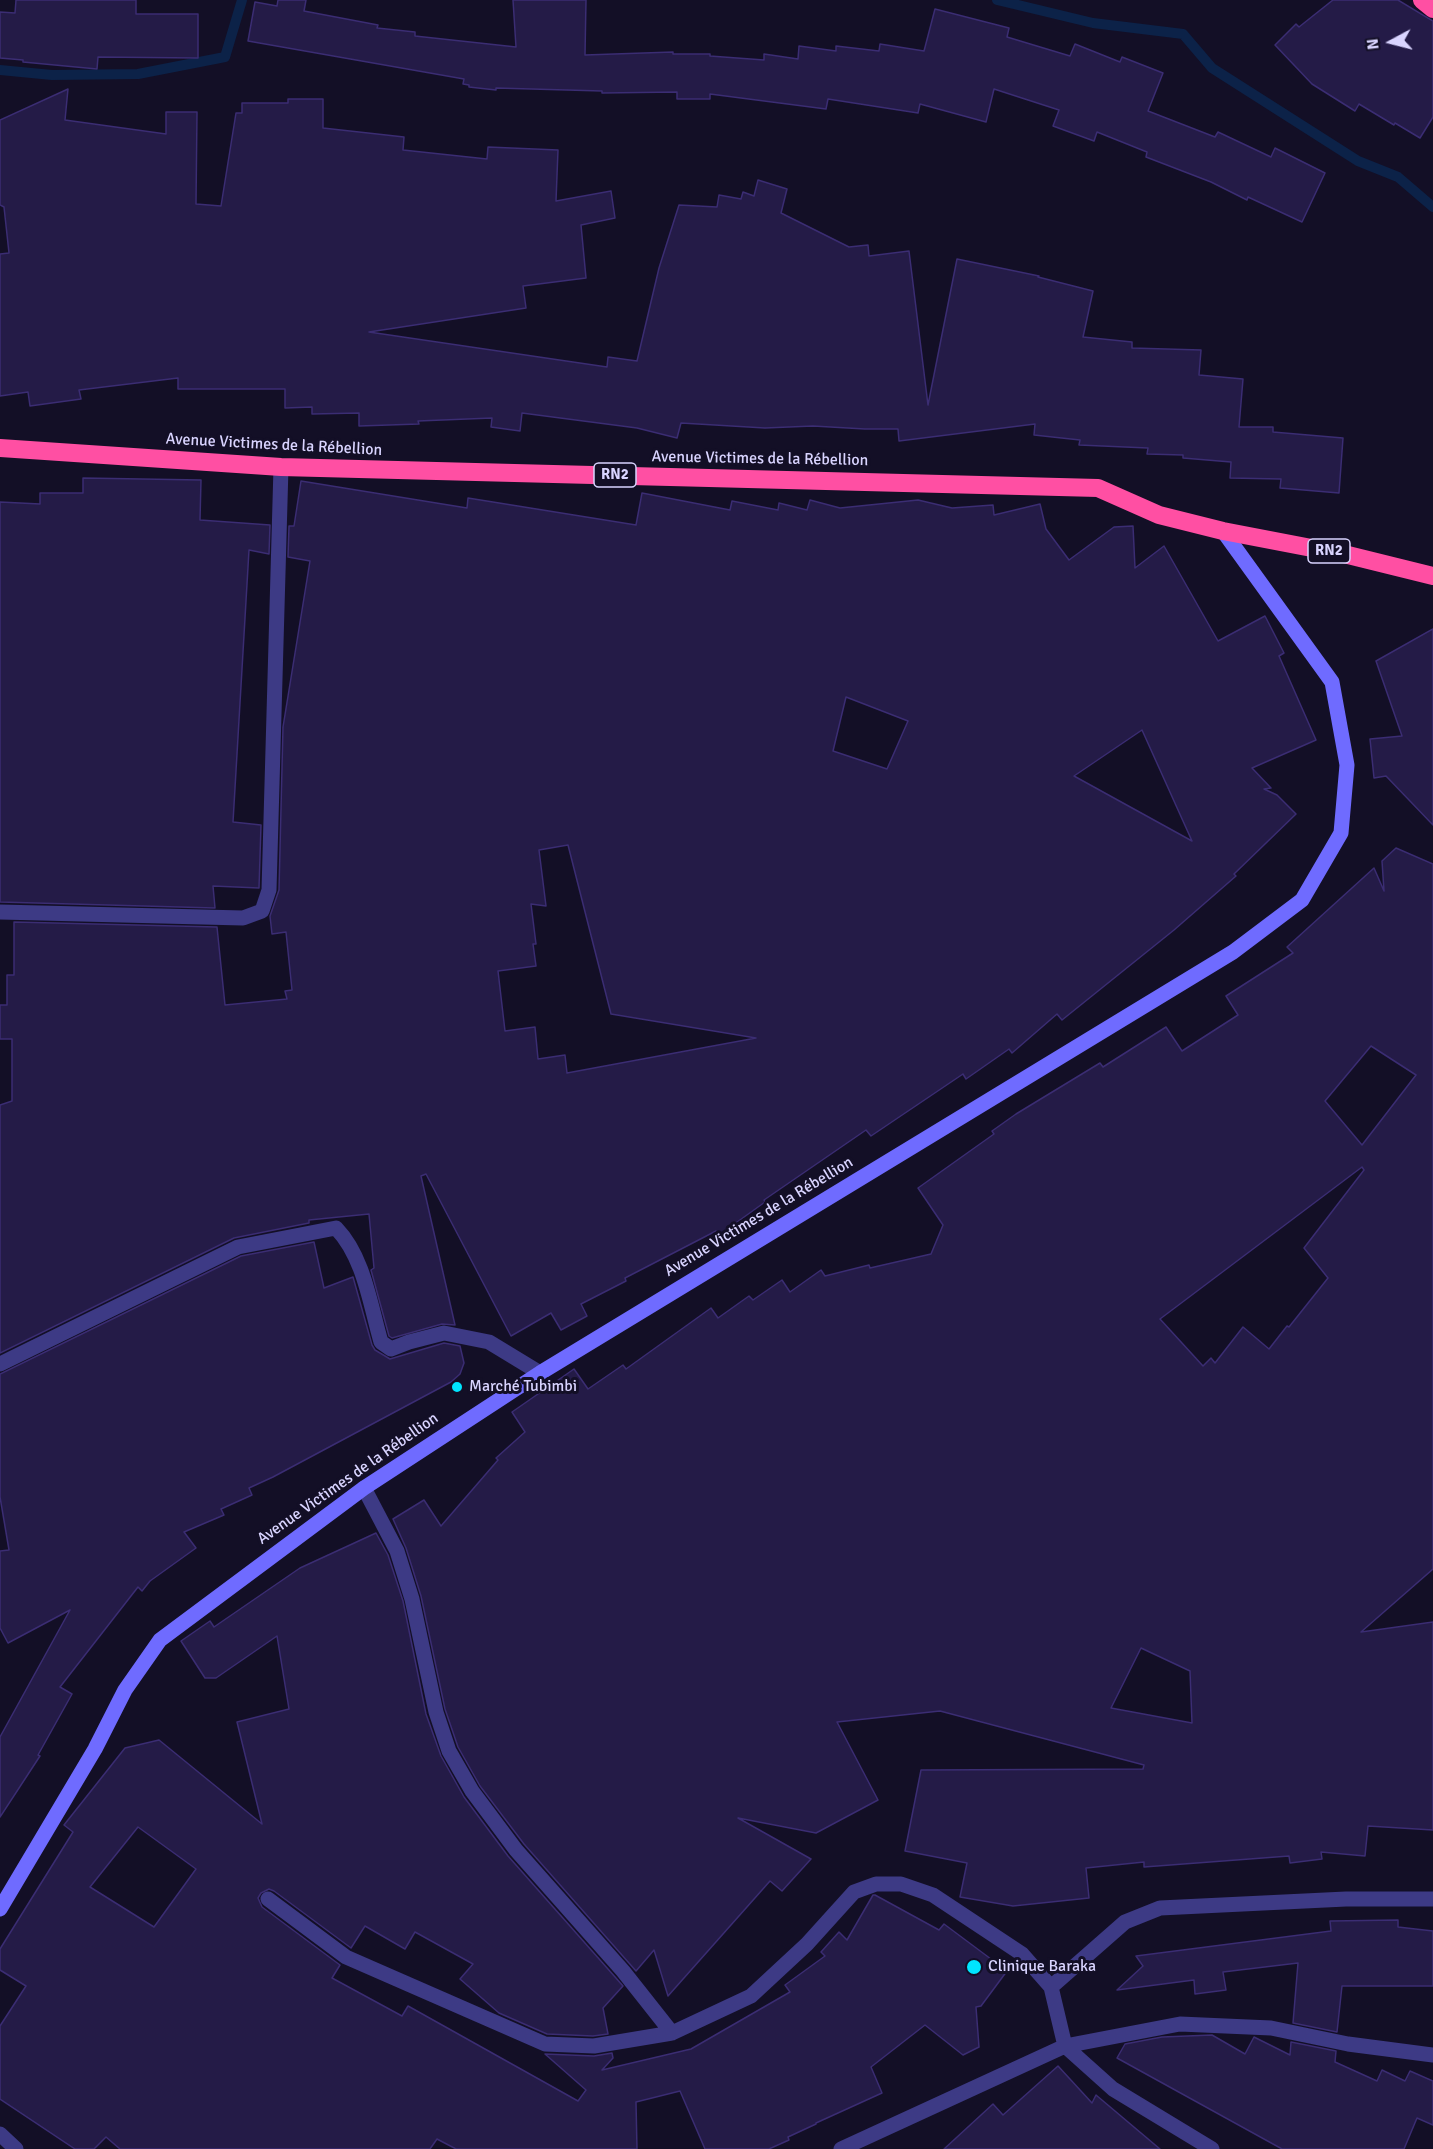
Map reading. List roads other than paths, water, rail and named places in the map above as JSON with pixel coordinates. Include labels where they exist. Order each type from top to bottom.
[{"type":"highway","points":[[1422,0],[1433,9]]},
{"type":"highway","name":"Avenue Victimes de la Rébellion","points":[[0,448],[280,467],[1098,488],[1160,515],[1223,531],[1348,555],[1433,576]]},
{"type":"street","points":[[0,912],[243,918],[262,910],[269,890],[280,467]]},
{"type":"street","name":"Avenue Victimes de la Rébellion","points":[[0,1909],[95,1749],[125,1690],[160,1640],[364,1488],[540,1373],[1233,952],[1302,900],[1341,833],[1347,765],[1332,682],[1223,531]]},
{"type":"street","points":[[0,1364],[238,1247],[336,1228],[347,1239],[362,1274],[381,1342],[391,1349],[444,1333],[489,1342],[540,1373]]},
{"type":"street","points":[[364,1488],[397,1551],[412,1599],[436,1712],[449,1751],[472,1791],[516,1850],[623,1971],[672,2033]]},
{"type":"street","points":[[268,1899],[346,1957],[545,2044],[594,2046],[672,2033],[752,1996],[807,1944],[854,1892],[876,1884],[901,1884],[933,1895],[1022,1954],[1051,1987],[1065,2046],[1113,2089],[1212,2149]]},
{"type":"street","points":[[1051,1987],[1125,1922],[1160,1908],[1346,1899],[1433,1899]]},
{"type":"street","points":[[841,2149],[1065,2046],[1180,2024],[1271,2028],[1348,2044],[1433,2055]]},
{"type":"street","points":[[0,2134],[16,2149]]},
{"type":"waterway","points":[[0,70],[52,75],[138,74],[225,57],[242,0]]},
{"type":"waterway","points":[[997,0],[1093,23],[1183,34],[1212,68],[1358,161],[1398,177],[1433,207]]},
{"type":"place","name":"Marché Tubimbi","points":[[457,1387]]},
{"type":"place","name":"Clinique Baraka","points":[[974,1967]]}]
